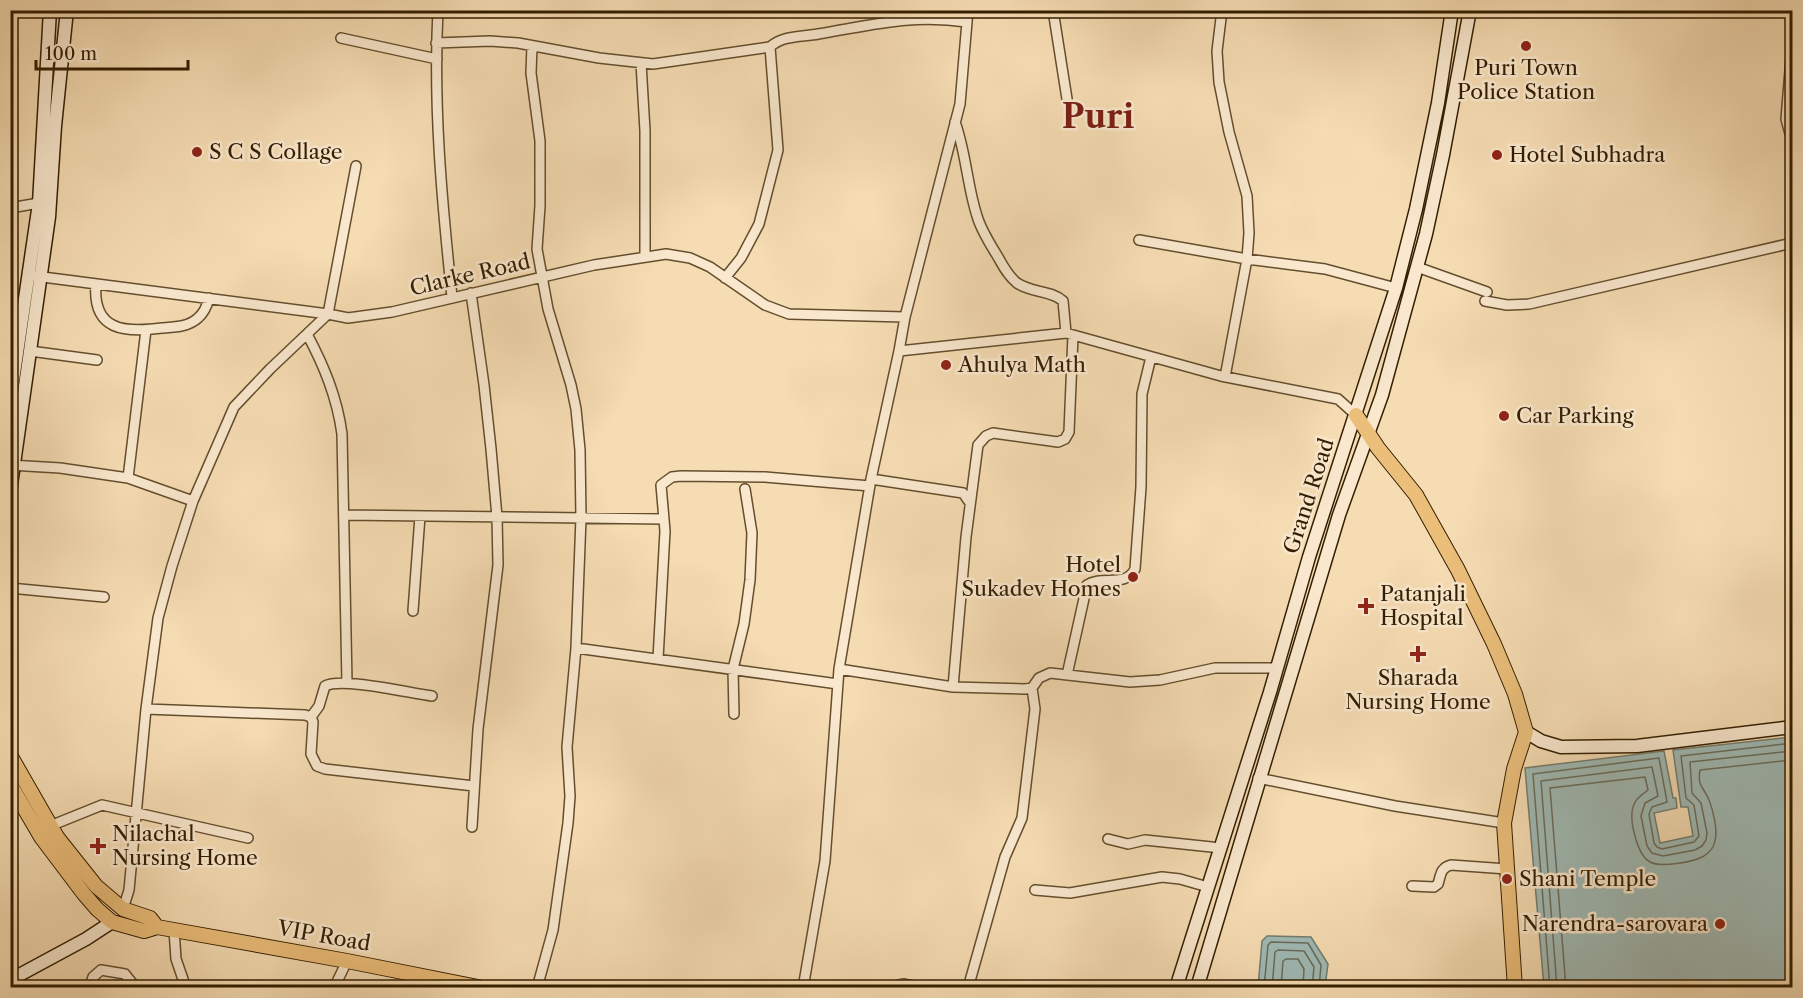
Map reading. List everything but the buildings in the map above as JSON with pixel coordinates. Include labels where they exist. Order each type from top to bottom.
[{"type":"main road","points":[[10,492],[12,465],[35,321],[35,276],[50,10]]},
{"type":"main road","points":[[10,401],[16,321],[35,276],[49,217],[55,126],[67,10]]},
{"type":"main road","name":"Grand Road","points":[[1176,987],[1277,668],[1309,557],[1396,288],[1416,209],[1438,104],[1452,10]]},
{"type":"main road","name":"Grand Road","points":[[1197,987],[1339,515],[1382,395],[1417,267],[1443,155],[1470,10]]},
{"type":"main road","points":[[1356,415],[1416,495],[1458,570],[1515,693],[1526,732],[1514,769],[1504,823],[1515,987]]},
{"type":"main road","points":[[1526,732],[1541,741],[1561,747],[1637,746],[1792,727]]},
{"type":"main road","name":"VIP Road","points":[[10,755],[50,826],[96,886],[123,909],[150,918],[157,927]]},
{"type":"main road","name":"VIP Road","points":[[10,784],[56,858],[84,894],[112,922],[144,931],[157,927],[483,987]]},
{"type":"main road","points":[[10,980],[86,939],[112,922]]},
{"type":"street","points":[[438,10],[436,59],[441,188],[452,297]]},
{"type":"street","points":[[803,987],[825,861],[839,669],[871,483],[904,317],[960,104],[968,10]]},
{"type":"street","points":[[1053,10],[1067,99]]},
{"type":"street","points":[[1222,10],[1217,65],[1229,132],[1247,196],[1249,233],[1225,377]]},
{"type":"street","points":[[436,43],[490,41],[653,64],[770,47],[778,40],[865,24],[915,18],[967,22]]},
{"type":"street","points":[[341,38],[436,59]]},
{"type":"street","points":[[532,46],[531,73],[540,141],[540,206],[537,249],[541,277],[554,330],[572,386],[576,410],[580,450],[581,518],[576,648],[567,747],[570,796],[568,823],[553,930],[537,987]]},
{"type":"street","points":[[1792,46],[1786,119],[1792,141]]},
{"type":"street","points":[[726,278],[741,258],[759,224],[778,150],[770,47]]},
{"type":"street","points":[[641,63],[645,131],[645,257]]},
{"type":"street","points":[[953,687],[970,503],[978,445],[986,436],[993,433],[1058,442],[1065,439],[1069,432],[1069,334],[1063,301],[1058,296],[1017,283],[1007,274],[977,218],[956,122]]},
{"type":"street","points":[[123,909],[129,890],[146,709],[158,618],[193,501],[234,407],[328,314],[356,166]]},
{"type":"street","points":[[10,208],[39,203]]},
{"type":"street","points":[[1139,240],[1246,259],[1325,269],[1396,288]]},
{"type":"street","points":[[1417,267],[1508,305],[1529,304],[1792,243]]},
{"type":"street","name":"Clarke Road","points":[[35,276],[348,318],[392,312],[594,265],[666,254],[690,258],[710,267],[765,305],[789,314],[904,317]]},
{"type":"street","points":[[96,284],[95,302],[98,310],[111,324],[131,330],[147,330],[191,323],[200,317],[209,298]]},
{"type":"street","points":[[471,293],[484,385],[498,517],[498,565],[478,729],[472,827]]},
{"type":"street","points":[[16,321],[35,321]]},
{"type":"street","points":[[128,478],[147,330]]},
{"type":"street","points":[[308,333],[324,365],[340,417],[345,515],[347,683]]},
{"type":"street","points":[[899,351],[1069,334],[1225,377],[1338,399],[1356,415]]},
{"type":"street","points":[[30,351],[97,360]]},
{"type":"street","points":[[1067,675],[1087,585],[1098,580],[1127,578],[1135,569],[1141,487],[1142,394],[1151,357]]},
{"type":"street","points":[[12,465],[60,468],[128,478],[193,501]]},
{"type":"street","points":[[658,659],[664,560],[661,485],[672,477],[765,477],[871,483],[963,493],[970,503]]},
{"type":"street","points":[[734,714],[734,669],[744,624],[750,580],[752,533],[745,489]]},
{"type":"street","points":[[345,515],[664,519]]},
{"type":"street","points":[[413,611],[420,516]]},
{"type":"street","points":[[10,588],[104,597]]},
{"type":"street","points":[[576,648],[838,684]]},
{"type":"street","points":[[968,987],[1005,857],[1022,818],[1035,709],[1032,688],[1044,674],[1130,682],[1160,680],[1215,668],[1277,668]]},
{"type":"street","points":[[839,669],[953,687],[1032,688]]},
{"type":"street","points":[[311,717],[319,706],[325,686],[333,683],[347,683],[432,696]]},
{"type":"street","points":[[146,709],[311,717]]},
{"type":"street","points":[[311,717],[314,729],[311,754],[317,766],[325,769],[474,786]]},
{"type":"street","points":[[1258,778],[1395,806],[1504,823]]},
{"type":"street","points":[[50,826],[102,805],[248,838]]},
{"type":"street","points":[[1108,839],[1128,844],[1145,840],[1221,848]]},
{"type":"street","points":[[1412,886],[1434,887],[1438,884],[1444,867],[1451,865],[1507,869]]},
{"type":"street","points":[[1035,890],[1070,893],[1162,877],[1180,879],[1208,888]]},
{"type":"street","points":[[174,930],[176,959],[186,987]]},
{"type":"street","points":[[334,987],[347,961]]},
{"type":"street","points":[[89,987],[93,977],[101,969],[125,974],[136,987]]},
{"type":"street","points":[[886,987],[903,984],[924,987]]},
{"type":"water","points":[[1792,737],[1792,987],[1544,987],[1525,768],[1664,751],[1677,808],[1654,813],[1660,843],[1693,836],[1688,807],[1681,807],[1673,750]]},
{"type":"water","points":[[1267,936],[1311,937],[1328,964],[1325,987],[1258,987],[1262,941]]},
{"type":"place","name":"Puri Town Police Station","points":[[1526,46]]},
{"type":"place","name":"S C S Collage","points":[[197,152]]},
{"type":"place","name":"Hotel Subhadra","points":[[1497,155]]},
{"type":"place","name":"Ahulya Math","points":[[946,365]]},
{"type":"place","name":"Car Parking","points":[[1504,416]]},
{"type":"place","name":"Hotel Sukadev Homes","points":[[1133,577]]},
{"type":"place","name":"Patanjali Hospital","points":[[1366,606]]},
{"type":"place","name":"Sharada Nursing Home","points":[[1418,654]]},
{"type":"place","name":"Nilachal Nursing Home","points":[[98,846]]},
{"type":"place","name":"Shani Temple","points":[[1507,879]]},
{"type":"place","name":"Narendra-sarovara","points":[[1720,924]]},
{"type":"district","name":"Puri","points":[[1098,116]]}]
